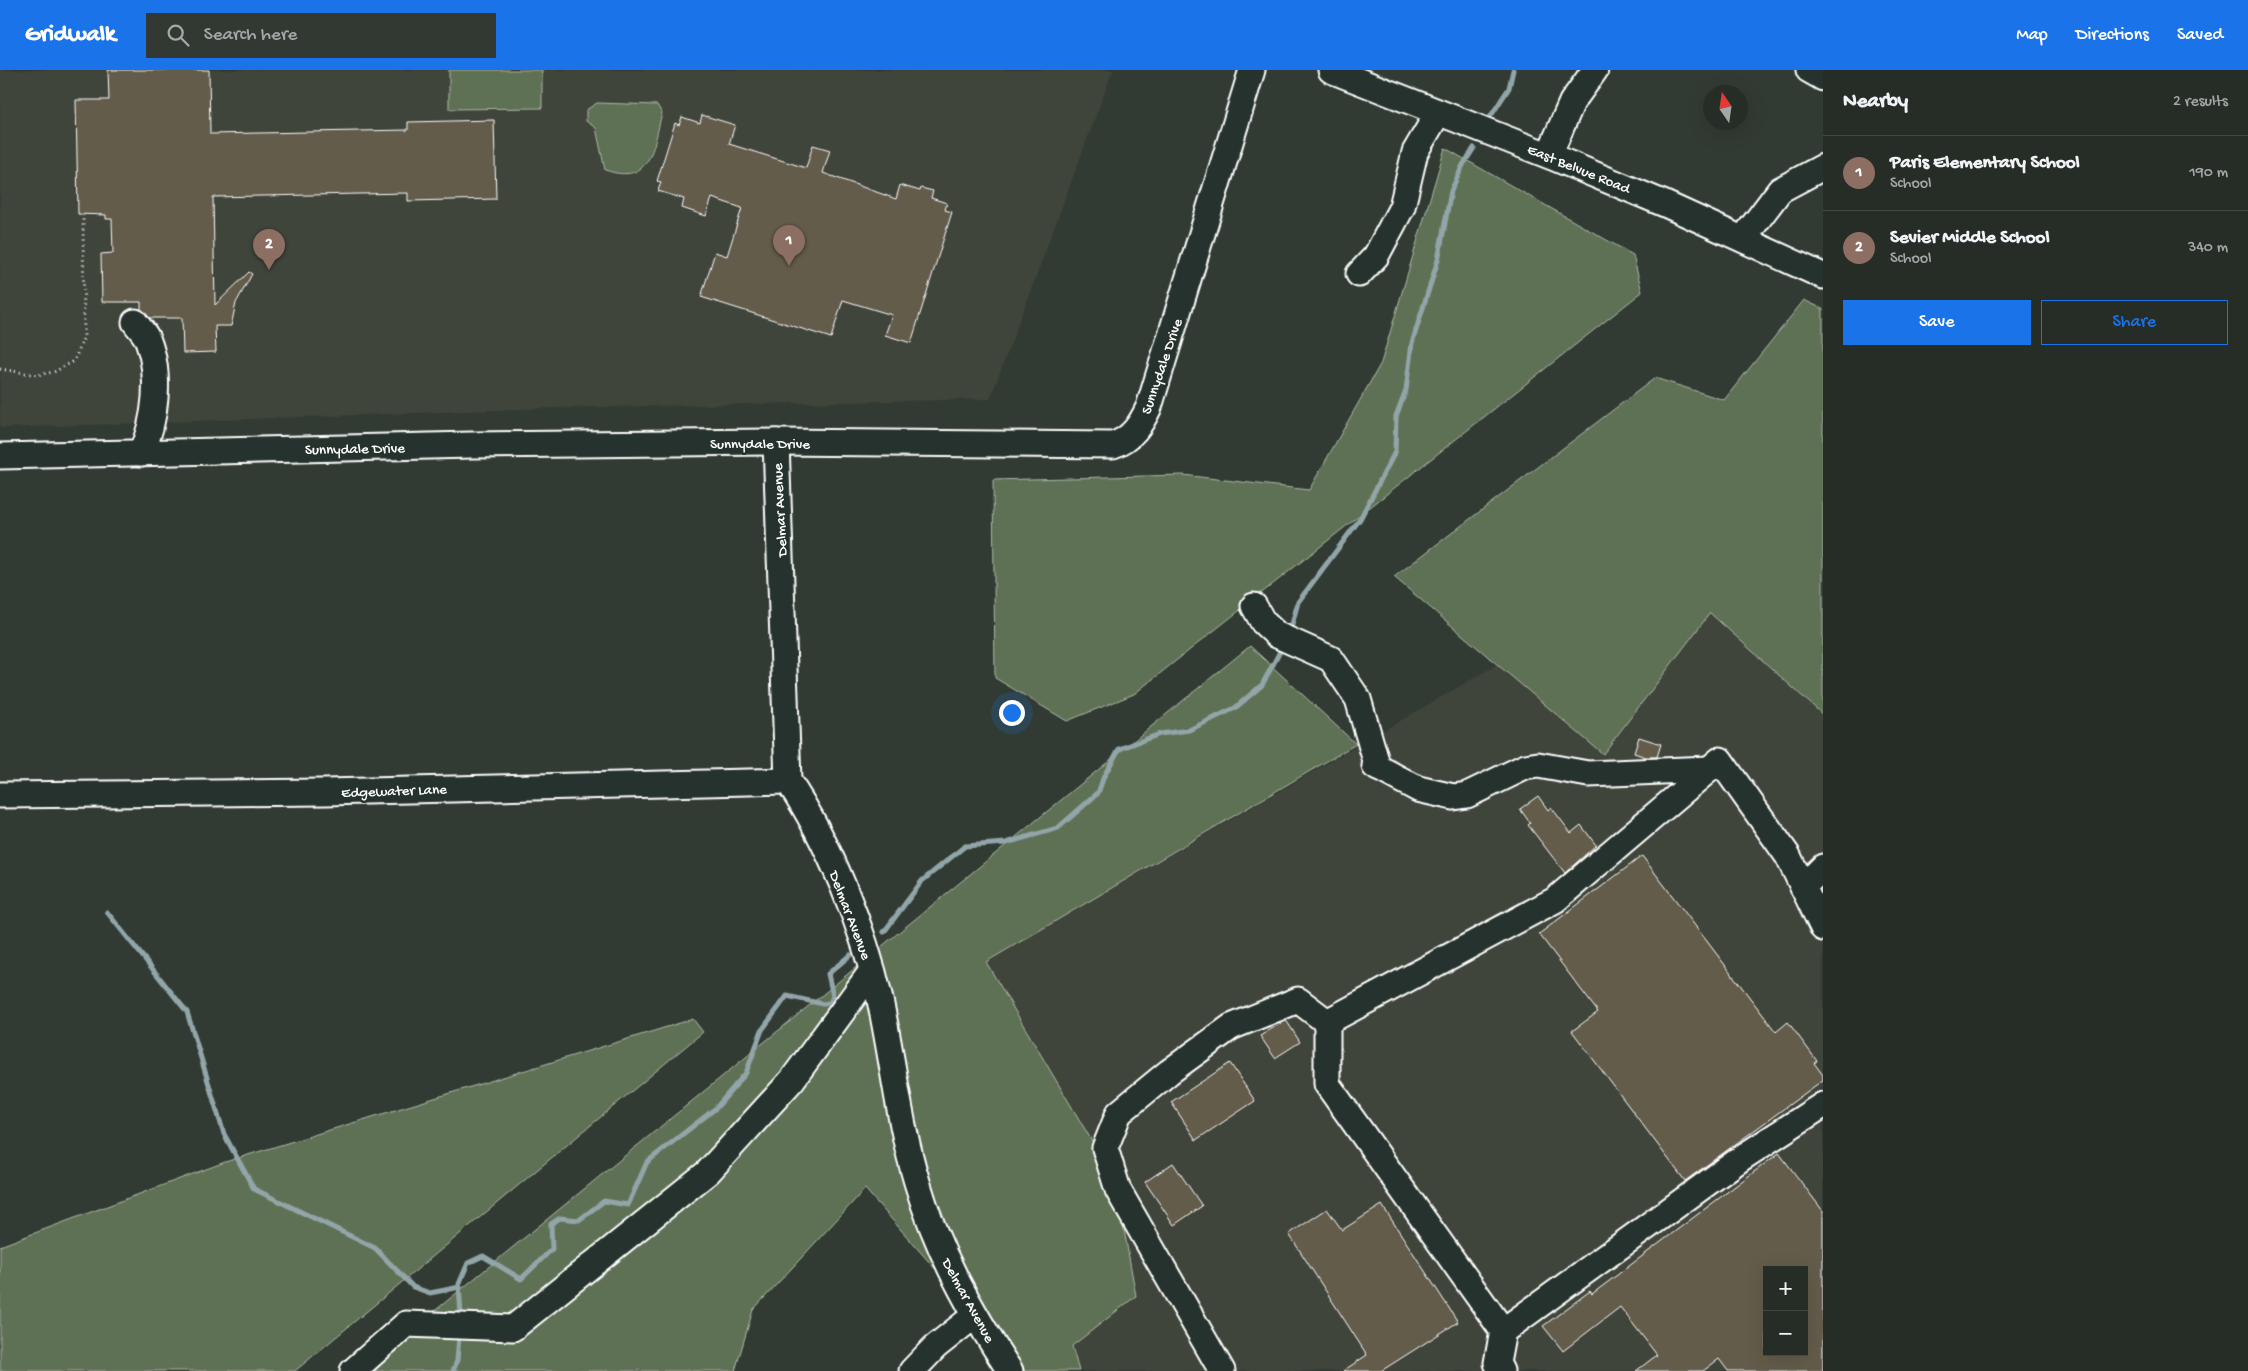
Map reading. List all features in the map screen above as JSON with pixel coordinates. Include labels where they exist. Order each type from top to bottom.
[{"type":"street","name":"Sunnydale Drive","points":[[0,456],[472,445],[776,442],[1100,446],[1113,444],[1128,438],[1143,420],[1154,394],[1252,70]]},
{"type":"street","name":"East Belvue Road","points":[[1331,70],[1549,156],[1743,239],[1823,276]]},
{"type":"street","points":[[1549,156],[1572,102],[1595,70]]},
{"type":"street","points":[[1809,70],[1823,78]]},
{"type":"street","points":[[1358,274],[1376,256],[1402,207],[1415,152],[1438,113]]},
{"type":"street","points":[[1743,239],[1780,190],[1823,166]]},
{"type":"street","points":[[135,322],[148,340],[153,367],[156,409],[151,433],[141,453]]},
{"type":"street","name":"Delmar Avenue","points":[[776,442],[788,781],[799,797],[832,864],[865,946],[917,1182],[945,1259],[974,1316],[1010,1371]]},
{"type":"street","points":[[1254,606],[1263,622],[1276,635],[1331,659],[1358,699],[1376,767],[1418,789],[1453,797],[1467,795],[1525,767],[1538,765],[1588,774],[1710,769]]},
{"type":"street","points":[[1327,1022],[1555,900],[1720,760],[1788,856],[1823,928]]},
{"type":"street","name":"Edgewater Lane","points":[[0,794],[325,792],[788,781]]},
{"type":"street","points":[[1803,887],[1823,867]]},
{"type":"street","points":[[353,1371],[406,1324],[513,1328],[708,1172],[792,1080],[872,971]]},
{"type":"street","points":[[1222,1371],[1118,1190],[1105,1148],[1118,1113],[1169,1072],[1231,1027],[1298,1000],[1327,1022]]},
{"type":"street","points":[[1327,1022],[1327,1084],[1503,1331]]},
{"type":"street","points":[[1501,1371],[1497,1363],[1503,1331],[1743,1157],[1823,1105]]},
{"type":"street","points":[[912,1371],[935,1347],[974,1316]]},
{"type":"path","points":[[0,369],[37,375],[54,372],[74,361],[84,337],[83,215]]},
{"type":"shaded area","points":[[0,70],[1113,70],[990,399],[549,408],[0,428]]},
{"type":"shaded area","points":[[1710,613],[1823,715],[1823,1371],[1079,1371],[986,962],[1498,664],[1604,754]]},
{"type":"green space","points":[[449,70],[542,70],[542,108],[449,109]]},
{"type":"green space","points":[[597,103],[657,105],[662,113],[656,138],[648,160],[641,168],[632,173],[621,174],[605,170],[596,128],[586,121],[586,110]]},
{"type":"green space","points":[[1445,148],[1633,255],[1642,292],[1134,694],[1067,721],[995,678],[993,480],[1183,475],[1309,490],[1381,363]]},
{"type":"green space","points":[[1804,300],[1823,309],[1823,715],[1710,613],[1603,754],[1394,577],[1655,378],[1724,400]]},
{"type":"green space","points":[[1250,646],[1356,744],[986,962],[1115,1180],[1136,1296],[1072,1346],[1079,1371],[1025,1371],[865,1189],[753,1310],[735,1371],[361,1371]]},
{"type":"green space","points":[[693,1019],[703,1032],[295,1371],[0,1371],[0,1246],[225,1162]]},
{"type":"building","points":[[108,70],[209,70],[210,134],[408,130],[408,122],[494,120],[496,199],[408,201],[408,193],[213,197],[215,305],[249,272],[252,274],[236,303],[231,326],[215,326],[216,352],[183,353],[182,318],[150,318],[141,309],[141,302],[102,302],[101,254],[113,253],[112,219],[106,219],[106,215],[78,214],[76,100],[109,100]]},
{"type":"building","points":[[702,115],[735,125],[729,144],[806,168],[813,145],[830,150],[823,173],[896,199],[900,185],[920,191],[921,188],[933,191],[931,198],[947,203],[945,210],[952,212],[911,343],[885,335],[892,315],[843,300],[831,338],[701,297],[715,252],[727,256],[742,208],[712,198],[706,216],[682,208],[684,199],[658,191],[661,182],[657,181],[675,123],[679,125],[682,117],[700,123]]},
{"type":"building","points":[[1639,737],[1661,744],[1657,757],[1646,757],[1634,753]]},
{"type":"building","points":[[1538,796],[1548,810],[1551,807],[1571,833],[1581,825],[1596,845],[1565,873],[1528,825],[1530,823],[1520,809]]},
{"type":"building","points":[[1642,856],[1776,1032],[1788,1022],[1817,1061],[1814,1063],[1823,1075],[1823,1080],[1685,1181],[1572,1031],[1598,1012],[1539,934]]},
{"type":"building","points":[[1286,1020],[1300,1042],[1275,1058],[1260,1036]]},
{"type":"building","points":[[1230,1063],[1255,1101],[1196,1140],[1171,1102]]},
{"type":"building","points":[[1779,1153],[1823,1211],[1823,1371],[1728,1371],[1719,1359],[1703,1371],[1636,1371],[1657,1355],[1620,1307],[1563,1351],[1543,1326],[1590,1291],[1592,1294]]},
{"type":"building","points":[[1173,1163],[1202,1206],[1174,1225],[1145,1182]]},
{"type":"building","points":[[1382,1205],[1458,1322],[1381,1371],[1343,1371],[1367,1355],[1289,1234],[1327,1209],[1342,1230]]},
{"type":"waterway","points":[[1487,122],[1509,88],[1513,70]]},
{"type":"waterway","points":[[1290,632],[1298,602],[1360,519],[1395,452],[1396,416],[1406,390],[1412,343],[1438,260],[1451,191],[1463,165],[1474,148]]},
{"type":"waterway","points":[[884,932],[922,881],[965,846],[1006,843],[1058,828],[1098,793],[1104,776],[1119,749],[1160,734],[1189,730],[1235,708],[1262,685],[1284,644]]},
{"type":"waterway","points":[[107,912],[187,1012],[224,1134],[254,1189],[375,1248],[413,1287],[430,1293],[460,1287]]},
{"type":"waterway","points":[[461,1316],[459,1284],[468,1263],[483,1256],[521,1279],[552,1249],[551,1224],[560,1218],[579,1220],[604,1201],[628,1205],[647,1162],[716,1108],[746,1073],[762,1030],[787,996],[823,1004],[830,1003],[833,996],[828,974],[850,955]]},
{"type":"waterway","points":[[453,1371],[457,1361],[459,1336]]},
{"type":"place","name":"Paris Elementary School","points":[[789,266]]},
{"type":"place","name":"Sevier Middle School","points":[[269,270]]}]
